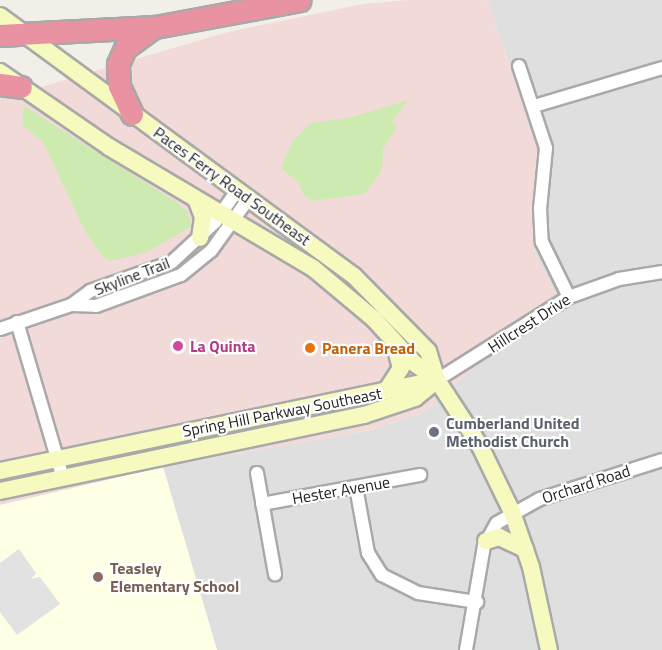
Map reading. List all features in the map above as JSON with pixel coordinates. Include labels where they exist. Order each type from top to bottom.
[{"type":"highway","points":[[9,28],[154,27],[300,0]]},
{"type":"highway","points":[[132,114],[119,86],[118,64],[125,48],[154,27]]},
{"type":"main road","name":"Paces Ferry Road Southeast","points":[[9,28],[243,194],[378,297],[428,351],[437,380],[467,423],[512,512],[525,549],[549,650]]},
{"type":"main road","name":"Paces Ferry Road Southeast","points":[[0,72],[10,86],[118,153],[229,216],[313,268],[391,336],[414,363],[437,380]]},
{"type":"main road","points":[[196,199],[203,217],[200,238]]},
{"type":"main road","points":[[386,392],[401,368],[391,336]]},
{"type":"main road","name":"Spring Hill Parkway Southeast","points":[[0,471],[58,456],[437,380]]},
{"type":"main road","name":"Spring Hill Parkway Southeast","points":[[0,490],[63,475],[364,415],[415,398],[437,380]]},
{"type":"main road","points":[[486,541],[499,537],[525,549]]},
{"type":"street","points":[[519,66],[546,148],[540,208],[542,242],[569,297]]},
{"type":"street","points":[[534,106],[662,68]]},
{"type":"street","name":"Skyline Trail","points":[[71,305],[96,306],[174,280],[211,251],[243,194]]},
{"type":"street","name":"Skyline Trail","points":[[0,329],[71,305],[90,291],[161,268],[229,216]]},
{"type":"street","name":"Hillcrest Drive","points":[[437,380],[569,297],[619,279],[662,272]]},
{"type":"street","points":[[17,322],[63,475]]},
{"type":"street","name":"Orchard Road","points":[[486,541],[492,529],[512,512],[540,499],[662,460]]},
{"type":"street","points":[[257,473],[275,574]]},
{"type":"street","name":"Hester Avenue","points":[[262,504],[420,475]]},
{"type":"street","points":[[356,487],[370,557],[382,575],[418,593],[477,602]]},
{"type":"street","points":[[466,650],[477,602],[486,541]]},
{"type":"shaded area","points":[[407,0],[487,0],[539,147],[539,176],[532,201],[535,254],[557,295],[424,412],[371,430],[163,467],[0,505],[0,99],[228,32],[363,4]]},
{"type":"shaded area","points":[[487,0],[662,0],[662,650],[217,650],[163,467],[371,430],[424,412],[556,295],[535,254],[532,201],[539,176],[539,147]]},
{"type":"shaded area","name":"Teasley Elementary School","points":[[163,467],[217,650],[0,650],[0,505]]},
{"type":"shaded area","points":[[19,549],[36,573],[31,579],[40,577],[60,604],[17,635],[0,612],[0,563]]},
{"type":"green space","points":[[408,100],[392,121],[397,127],[383,149],[382,170],[365,194],[312,201],[303,194],[299,183],[281,168],[292,142],[311,123],[349,118]]},
{"type":"green space","points":[[24,106],[176,202],[187,211],[192,226],[147,252],[110,261],[102,256],[85,231],[43,142],[22,125]]},
{"type":"place","name":"La Quinta","points":[[178,346]]},
{"type":"place","name":"Panera Bread","points":[[310,348]]},
{"type":"place","name":"Cumberland United Methodist Church","points":[[434,432]]},
{"type":"place","name":"Teasley Elementary School","points":[[98,577]]}]
